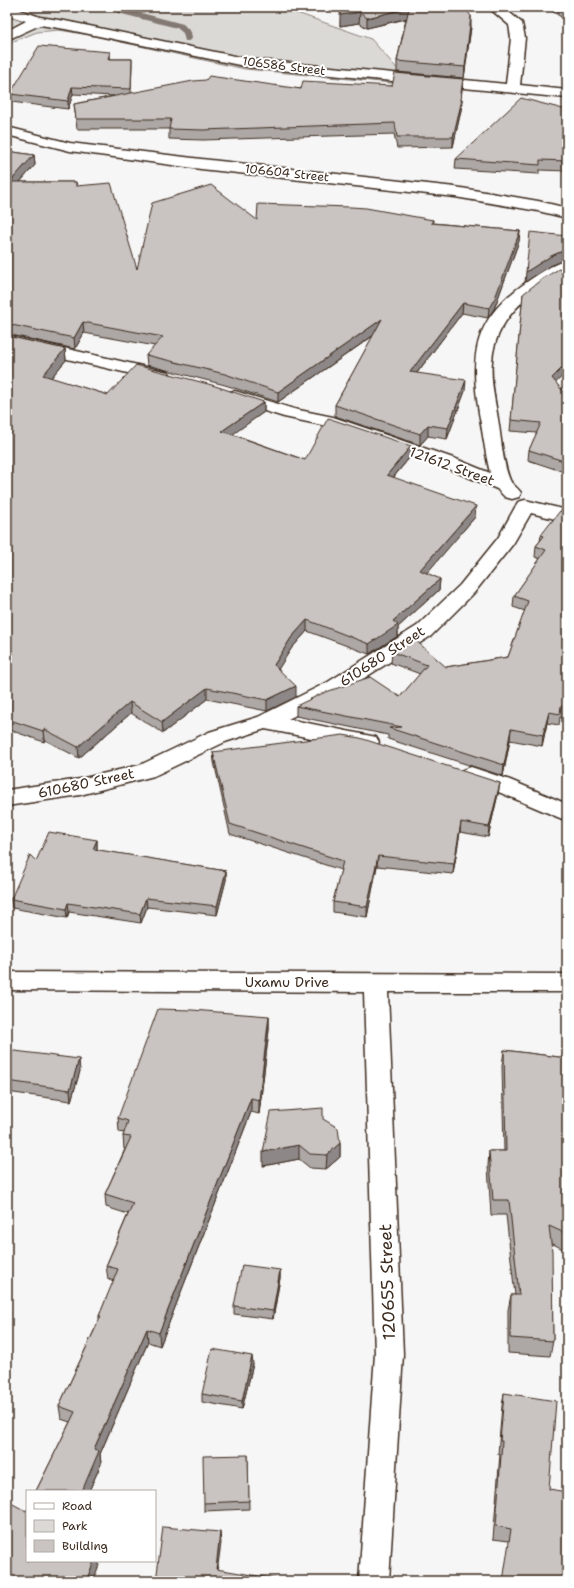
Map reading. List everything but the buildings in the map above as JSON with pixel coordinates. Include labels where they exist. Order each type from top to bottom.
[{"type":"street","points":[[495,7],[515,23],[518,38],[513,89]]},
{"type":"street","name":"106586 Street","points":[[7,10],[38,21],[65,25],[249,63],[567,94]]},
{"type":"street","points":[[7,36],[38,21]]},
{"type":"street","name":"106604 Street","points":[[7,132],[70,147],[201,164],[455,192],[538,206],[567,213]]},
{"type":"street","points":[[567,265],[524,291],[509,304],[496,323],[486,344],[483,361],[484,386],[503,485],[525,506],[567,516]]},
{"type":"street","points":[[7,340],[136,369],[176,380]]},
{"type":"street","name":"121612 Street","points":[[219,390],[290,413],[327,421],[450,463],[503,485]]},
{"type":"street","name":"610680 Street","points":[[7,798],[80,787],[146,771],[216,737],[265,722],[335,687],[424,631],[467,589],[506,540],[525,506]]},
{"type":"street","points":[[265,722],[362,740],[384,747]]},
{"type":"street","points":[[450,768],[502,784],[567,812]]},
{"type":"street","name":"Uxamu Drive","points":[[7,981],[567,983]]},
{"type":"street","name":"120655 Street","points":[[374,1581],[389,1354],[376,982]]},
{"type":"green space","points":[[7,7],[280,7],[371,39],[401,73],[402,84],[245,69],[89,35],[59,30],[37,32],[7,44]]},
{"type":"waterway","points":[[113,7],[121,11],[180,26],[187,32],[188,39]]}]
